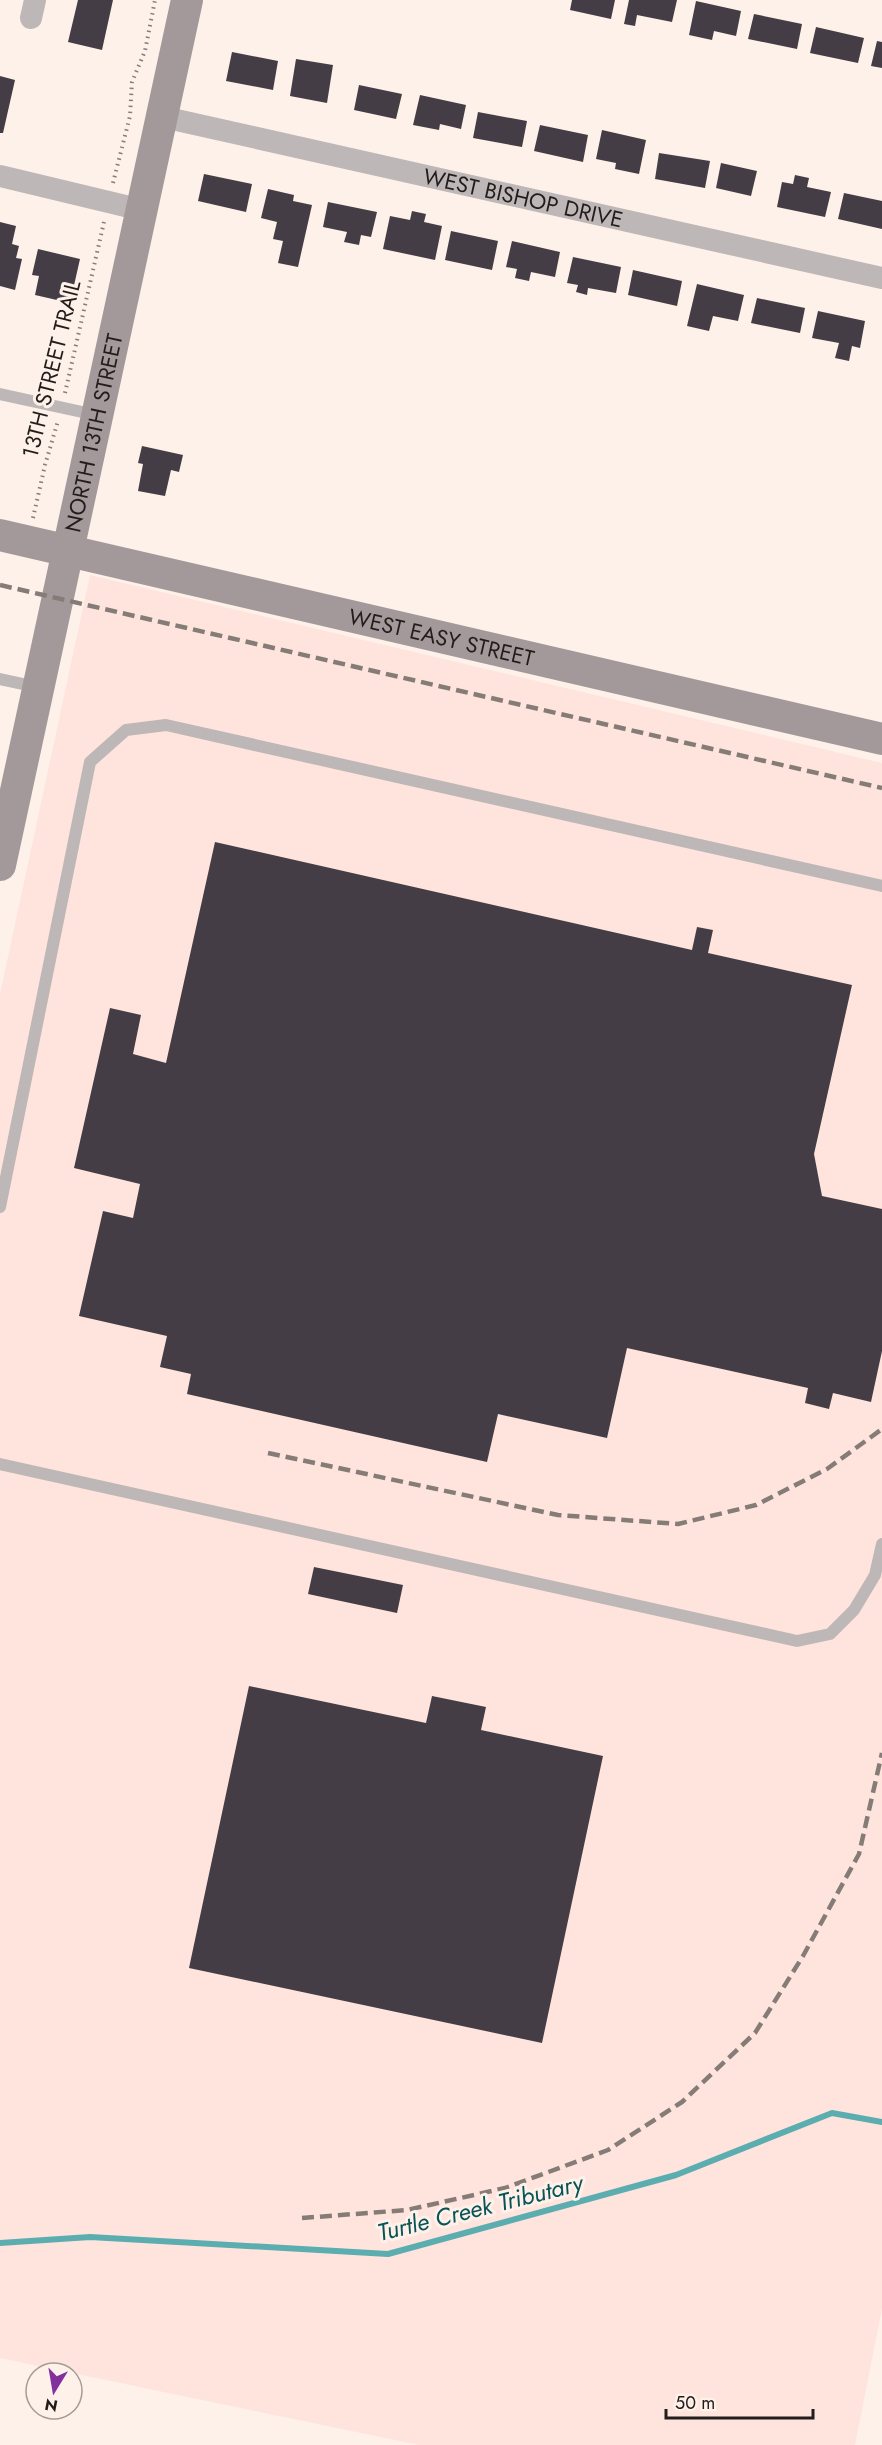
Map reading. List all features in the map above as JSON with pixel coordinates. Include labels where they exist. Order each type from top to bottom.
[{"type":"street","name":"NORTH 13TH STREET","points":[[0,865],[188,0]]},
{"type":"street","name":"WEST BISHOP DRIVE","points":[[163,117],[882,278]]},
{"type":"street","points":[[0,176],[142,210]]},
{"type":"street","name":"WEST EASY STREET","points":[[0,535],[882,739]]},
{"type":"lane","points":[[0,394],[98,415]]},
{"type":"lane","points":[[0,679],[37,687]]},
{"type":"lane","points":[[0,1207],[90,762],[126,730],[166,725],[882,886]]},
{"type":"lane","points":[[0,1464],[797,1641],[830,1634],[854,1610],[875,1575],[882,1544]]},
{"type":"path","points":[[113,183],[130,116],[132,82],[145,51],[155,0]]},
{"type":"path","name":"13TH STREET TRAIL","points":[[32,524],[104,222]]},
{"type":"shaded area","points":[[90,575],[882,763],[882,2309],[855,2445],[419,2445],[84,2375],[84,2361],[24,2361],[24,2363],[0,2358],[0,994]]},
{"type":"building","points":[[78,0],[113,0],[102,50],[68,42]]},
{"type":"building","points":[[572,0],[615,0],[611,19],[570,10]]},
{"type":"building","points":[[629,0],[677,0],[672,22],[637,15],[635,26],[624,24]]},
{"type":"building","points":[[696,1],[741,11],[736,36],[714,31],[712,40],[689,35]]},
{"type":"building","points":[[754,14],[802,24],[797,49],[748,39]]},
{"type":"building","points":[[816,27],[864,38],[858,63],[810,53]]},
{"type":"building","points":[[877,41],[882,42],[882,68],[871,66]]},
{"type":"building","points":[[232,52],[278,61],[273,90],[226,81]]},
{"type":"building","points":[[296,59],[333,65],[327,103],[290,96]]},
{"type":"building","points":[[0,76],[15,80],[3,133],[0,133]]},
{"type":"building","points":[[359,85],[402,94],[396,119],[354,110]]},
{"type":"building","points":[[420,95],[466,105],[461,129],[440,124],[439,130],[413,125]]},
{"type":"building","points":[[478,112],[527,121],[522,147],[473,138]]},
{"type":"building","points":[[540,125],[588,135],[583,162],[534,151]]},
{"type":"building","points":[[602,130],[646,140],[639,174],[615,169],[616,163],[596,159]]},
{"type":"building","points":[[659,153],[710,161],[705,188],[655,179]]},
{"type":"building","points":[[721,163],[757,171],[751,196],[716,188]]},
{"type":"building","points":[[204,174],[252,184],[246,212],[198,201]]},
{"type":"building","points":[[795,175],[809,178],[807,187],[831,192],[825,217],[777,207],[782,182],[793,184]]},
{"type":"building","points":[[268,189],[294,195],[293,201],[312,205],[298,267],[278,263],[283,241],[273,239],[277,222],[261,218]]},
{"type":"building","points":[[844,193],[882,201],[882,229],[838,219]]},
{"type":"building","points":[[328,202],[377,212],[371,237],[361,235],[359,245],[344,242],[347,232],[323,227]]},
{"type":"building","points":[[412,211],[426,214],[424,222],[442,226],[435,260],[383,249],[390,216],[410,220]]},
{"type":"building","points":[[0,222],[16,226],[12,244],[19,246],[16,258],[22,259],[15,290],[0,286]]},
{"type":"building","points":[[451,231],[498,241],[492,270],[445,260]]},
{"type":"building","points":[[512,241],[560,252],[555,277],[531,272],[529,281],[515,278],[517,269],[506,267]]},
{"type":"building","points":[[38,249],[80,259],[70,303],[35,295],[39,276],[32,275]]},
{"type":"building","points":[[573,257],[621,267],[616,293],[588,288],[587,295],[576,292],[578,285],[567,283]]},
{"type":"building","points":[[633,270],[682,281],[677,306],[628,295]]},
{"type":"building","points":[[697,284],[744,295],[738,321],[713,316],[709,331],[687,326]]},
{"type":"building","points":[[757,298],[805,308],[800,333],[751,323]]},
{"type":"building","points":[[818,311],[865,321],[860,348],[852,346],[849,361],[835,358],[839,343],[812,338]]},
{"type":"building","points":[[142,446],[183,455],[179,472],[171,470],[165,496],[138,491],[143,464],[138,463]]},
{"type":"building","points":[[215,842],[692,950],[697,927],[713,930],[708,953],[852,985],[814,1154],[822,1196],[882,1209],[882,1351],[871,1402],[833,1393],[829,1409],[805,1403],[808,1388],[627,1348],[607,1438],[498,1414],[487,1462],[187,1394],[191,1374],[160,1367],[167,1336],[79,1316],[103,1211],[133,1218],[140,1184],[74,1168],[110,1008],[141,1015],[133,1054],[166,1063]]},
{"type":"building","points":[[314,1567],[403,1585],[397,1613],[308,1594]]},
{"type":"building","points":[[249,1686],[426,1723],[432,1696],[486,1707],[481,1730],[603,1756],[542,2043],[189,1968]]},
{"type":"waterway","name":"Turtle Creek Tributary","points":[[0,2243],[90,2237],[388,2254],[676,2175],[832,2113],[882,2122]]},
{"type":"railway","points":[[0,585],[882,788]]},
{"type":"railway","points":[[268,1453],[558,1515],[678,1524],[756,1505],[827,1469],[882,1429]]},
{"type":"railway","points":[[302,2218],[407,2210],[505,2188],[608,2150],[682,2102],[755,2033],[803,1956],[859,1854],[882,1753]]}]
